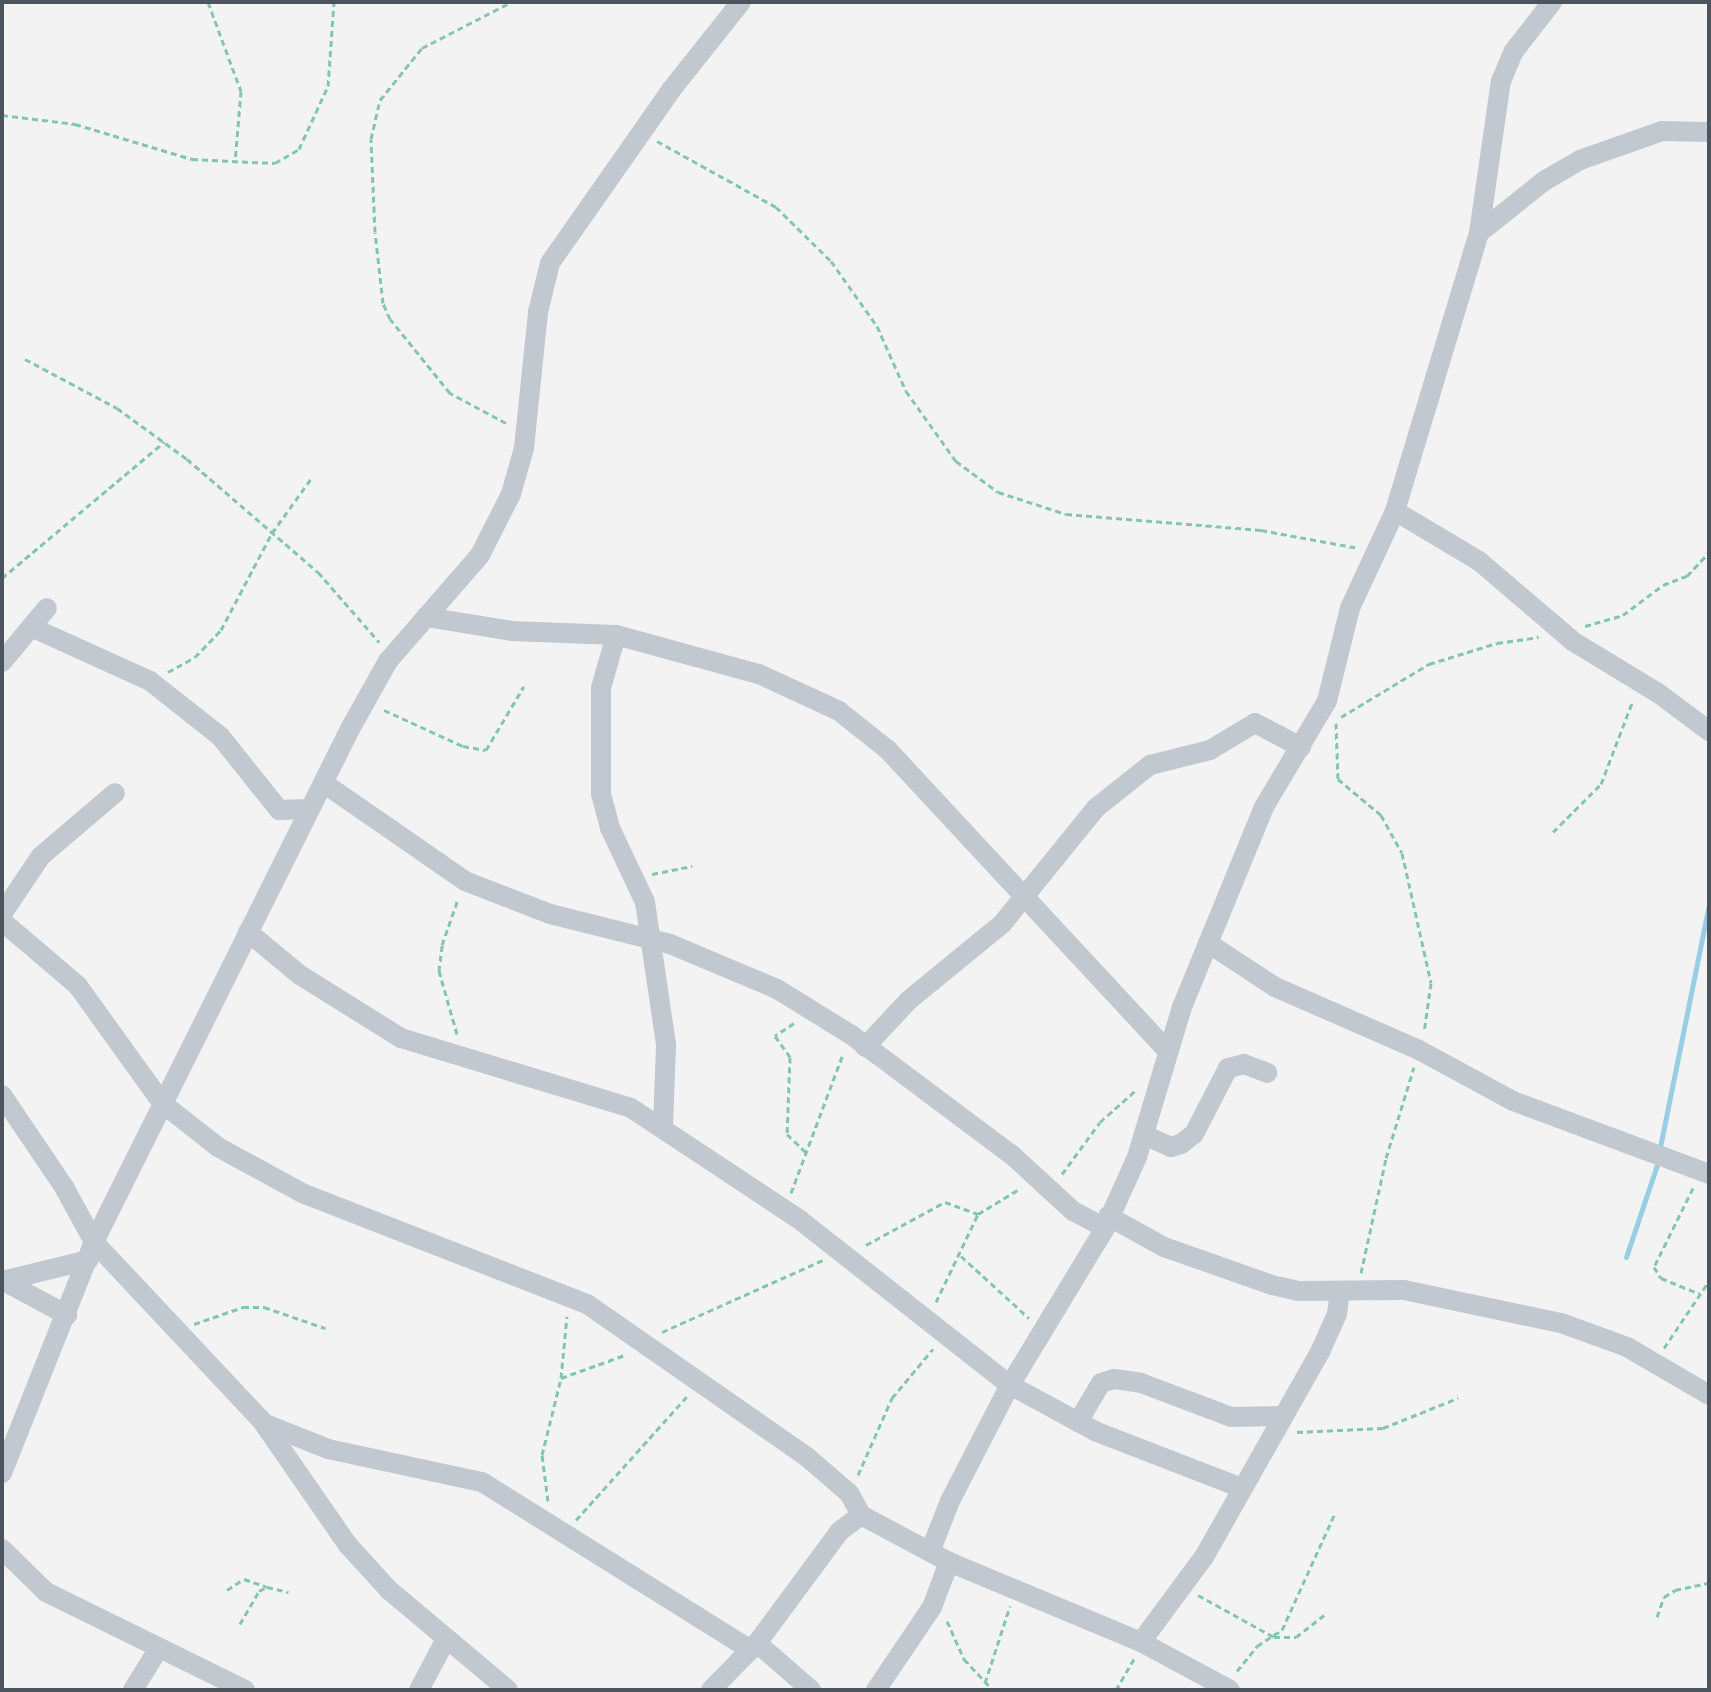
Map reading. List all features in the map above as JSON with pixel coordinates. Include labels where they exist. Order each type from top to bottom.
[{"type":"street","points":[[2,1473],[23,1410],[50,1362],[91,1251],[309,809],[392,657],[480,555],[501,518],[511,494],[525,429],[538,312],[550,263],[642,132],[741,2]]},
{"type":"street","points":[[930,1552],[950,1501],[1010,1385],[1106,1222],[1144,1135],[1167,1050],[1264,807],[1301,747],[1336,679],[1350,608],[1373,551],[1395,511],[1479,233],[1501,81],[1514,51],[1552,2]]},
{"type":"street","points":[[1479,233],[1544,181],[1580,160],[1662,131],[1709,132]]},
{"type":"street","points":[[1395,511],[1479,561],[1562,633],[1641,682],[1709,731]]},
{"type":"street","points":[[2,662],[47,608]]},
{"type":"street","points":[[426,617],[501,630],[616,635],[759,674],[839,711],[888,750],[1167,1050]]},
{"type":"street","points":[[31,627],[150,681],[220,736],[279,810],[295,840]]},
{"type":"street","points":[[616,635],[601,688],[601,794],[610,828],[638,882],[649,939],[666,1045],[663,1127]]},
{"type":"street","points":[[860,1044],[1024,898],[1096,808],[1150,765],[1201,754],[1260,723],[1301,747]]},
{"type":"street","points":[[325,784],[465,881],[550,914],[649,939],[746,973],[820,1016],[989,1137],[1045,1186],[1106,1222],[1218,1268],[1298,1291],[1404,1290],[1531,1315],[1604,1336],[1655,1361],[1709,1395]]},
{"type":"street","points":[[2,914],[41,856],[115,793]]},
{"type":"street","points":[[279,810],[309,809]]},
{"type":"street","points":[[2,921],[78,986],[162,1103],[269,1179],[565,1293],[703,1382],[849,1493],[861,1515],[949,1562],[1141,1642],[1228,1689]]},
{"type":"street","points":[[248,932],[300,975],[401,1038],[610,1100],[663,1127],[784,1208],[951,1342],[1010,1385],[1078,1422],[1242,1488]]},
{"type":"street","points":[[1208,943],[1323,1011],[1419,1050],[1513,1101],[1698,1169]]},
{"type":"street","points":[[1144,1135],[1171,1147],[1181,1144],[1194,1134],[1228,1068],[1244,1064],[1267,1073]]},
{"type":"street","points":[[2,1095],[64,1187],[91,1251],[179,1329],[262,1421],[348,1545],[446,1639],[508,1690]]},
{"type":"street","points":[[2,1280],[91,1251]]},
{"type":"street","points":[[2,1280],[67,1315]]},
{"type":"street","points":[[1141,1642],[1185,1586],[1329,1335],[1350,1290]]},
{"type":"street","points":[[1078,1422],[1101,1383],[1114,1379],[1141,1383],[1231,1417],[1283,1416]]},
{"type":"street","points":[[262,1421],[280,1433],[328,1449],[469,1477],[754,1646],[811,1690]]},
{"type":"street","points":[[711,1690],[754,1646],[840,1531],[861,1515]]},
{"type":"street","points":[[2,1549],[46,1592],[245,1690]]},
{"type":"street","points":[[876,1690],[932,1607],[949,1562]]},
{"type":"street","points":[[419,1690],[446,1639]]},
{"type":"street","points":[[133,1690],[159,1648]]},
{"type":"path","points":[[208,2],[241,91],[235,163]]},
{"type":"path","points":[[2,115],[75,124],[157,151],[235,163],[275,163],[299,149],[328,86],[334,2]]},
{"type":"path","points":[[511,2],[422,48],[380,100],[371,139],[375,232],[383,303],[390,319],[450,393],[525,429]]},
{"type":"path","points":[[642,132],[776,207],[801,231],[863,303],[906,391],[956,461],[998,492],[1066,514],[1261,530],[1373,551]]},
{"type":"path","points":[[25,359],[117,408],[164,442],[318,572],[392,657]]},
{"type":"path","points":[[2,578],[164,442]]},
{"type":"path","points":[[150,681],[195,657],[221,630],[272,533],[313,476]]},
{"type":"path","points":[[1336,720],[1386,694],[1429,664],[1497,643],[1562,633],[1623,615],[1663,585],[1687,576],[1709,552]]},
{"type":"path","points":[[1336,679],[1336,775],[1356,798],[1381,815],[1402,853],[1426,946],[1431,983],[1419,1050],[1350,1290]]},
{"type":"path","points":[[1553,832],[1601,784],[1641,682]]},
{"type":"path","points":[[367,699],[463,746],[486,750],[524,686]]},
{"type":"path","points":[[638,882],[661,871],[692,866]]},
{"type":"path","points":[[462,1058],[439,971],[442,945],[465,881]]},
{"type":"path","points":[[808,1154],[787,1134],[790,1057],[775,1036],[782,1027],[820,1016]]},
{"type":"path","points":[[784,1208],[808,1154],[839,1063],[860,1044]]},
{"type":"path","points":[[926,1321],[978,1214],[1000,1196],[1045,1186],[1100,1122],[1160,1076]]},
{"type":"path","points":[[1698,1169],[1654,1267],[1661,1278],[1700,1294]]},
{"type":"path","points":[[561,1378],[646,1343],[689,1317],[827,1258],[847,1258],[945,1202],[978,1214]]},
{"type":"path","points":[[960,1255],[1044,1331]]},
{"type":"path","points":[[1655,1361],[1709,1281]]},
{"type":"path","points":[[565,1293],[568,1324],[561,1378],[541,1470],[561,1530],[703,1382]]},
{"type":"path","points":[[179,1329],[243,1307],[264,1307],[325,1328]]},
{"type":"path","points":[[849,1493],[892,1398],[928,1353],[951,1342]]},
{"type":"path","points":[[1267,1441],[1314,1428],[1356,1433],[1383,1428],[1458,1398]]},
{"type":"path","points":[[1228,1689],[1249,1654],[1274,1637],[1287,1622],[1335,1513]]},
{"type":"path","points":[[227,1590],[244,1579],[288,1592]]},
{"type":"path","points":[[1657,1617],[1664,1597],[1675,1590],[1709,1583]]},
{"type":"path","points":[[1185,1586],[1274,1637],[1296,1637],[1327,1613]]},
{"type":"path","points":[[240,1624],[259,1591],[267,1587]]},
{"type":"path","points":[[985,1683],[1013,1591]]},
{"type":"path","points":[[932,1607],[993,1690]]},
{"type":"path","points":[[1116,1690],[1141,1642]]},
{"type":"waterway","points":[[1659,1152],[1709,903]]},
{"type":"waterway","points":[[1626,1257],[1658,1162]]}]
